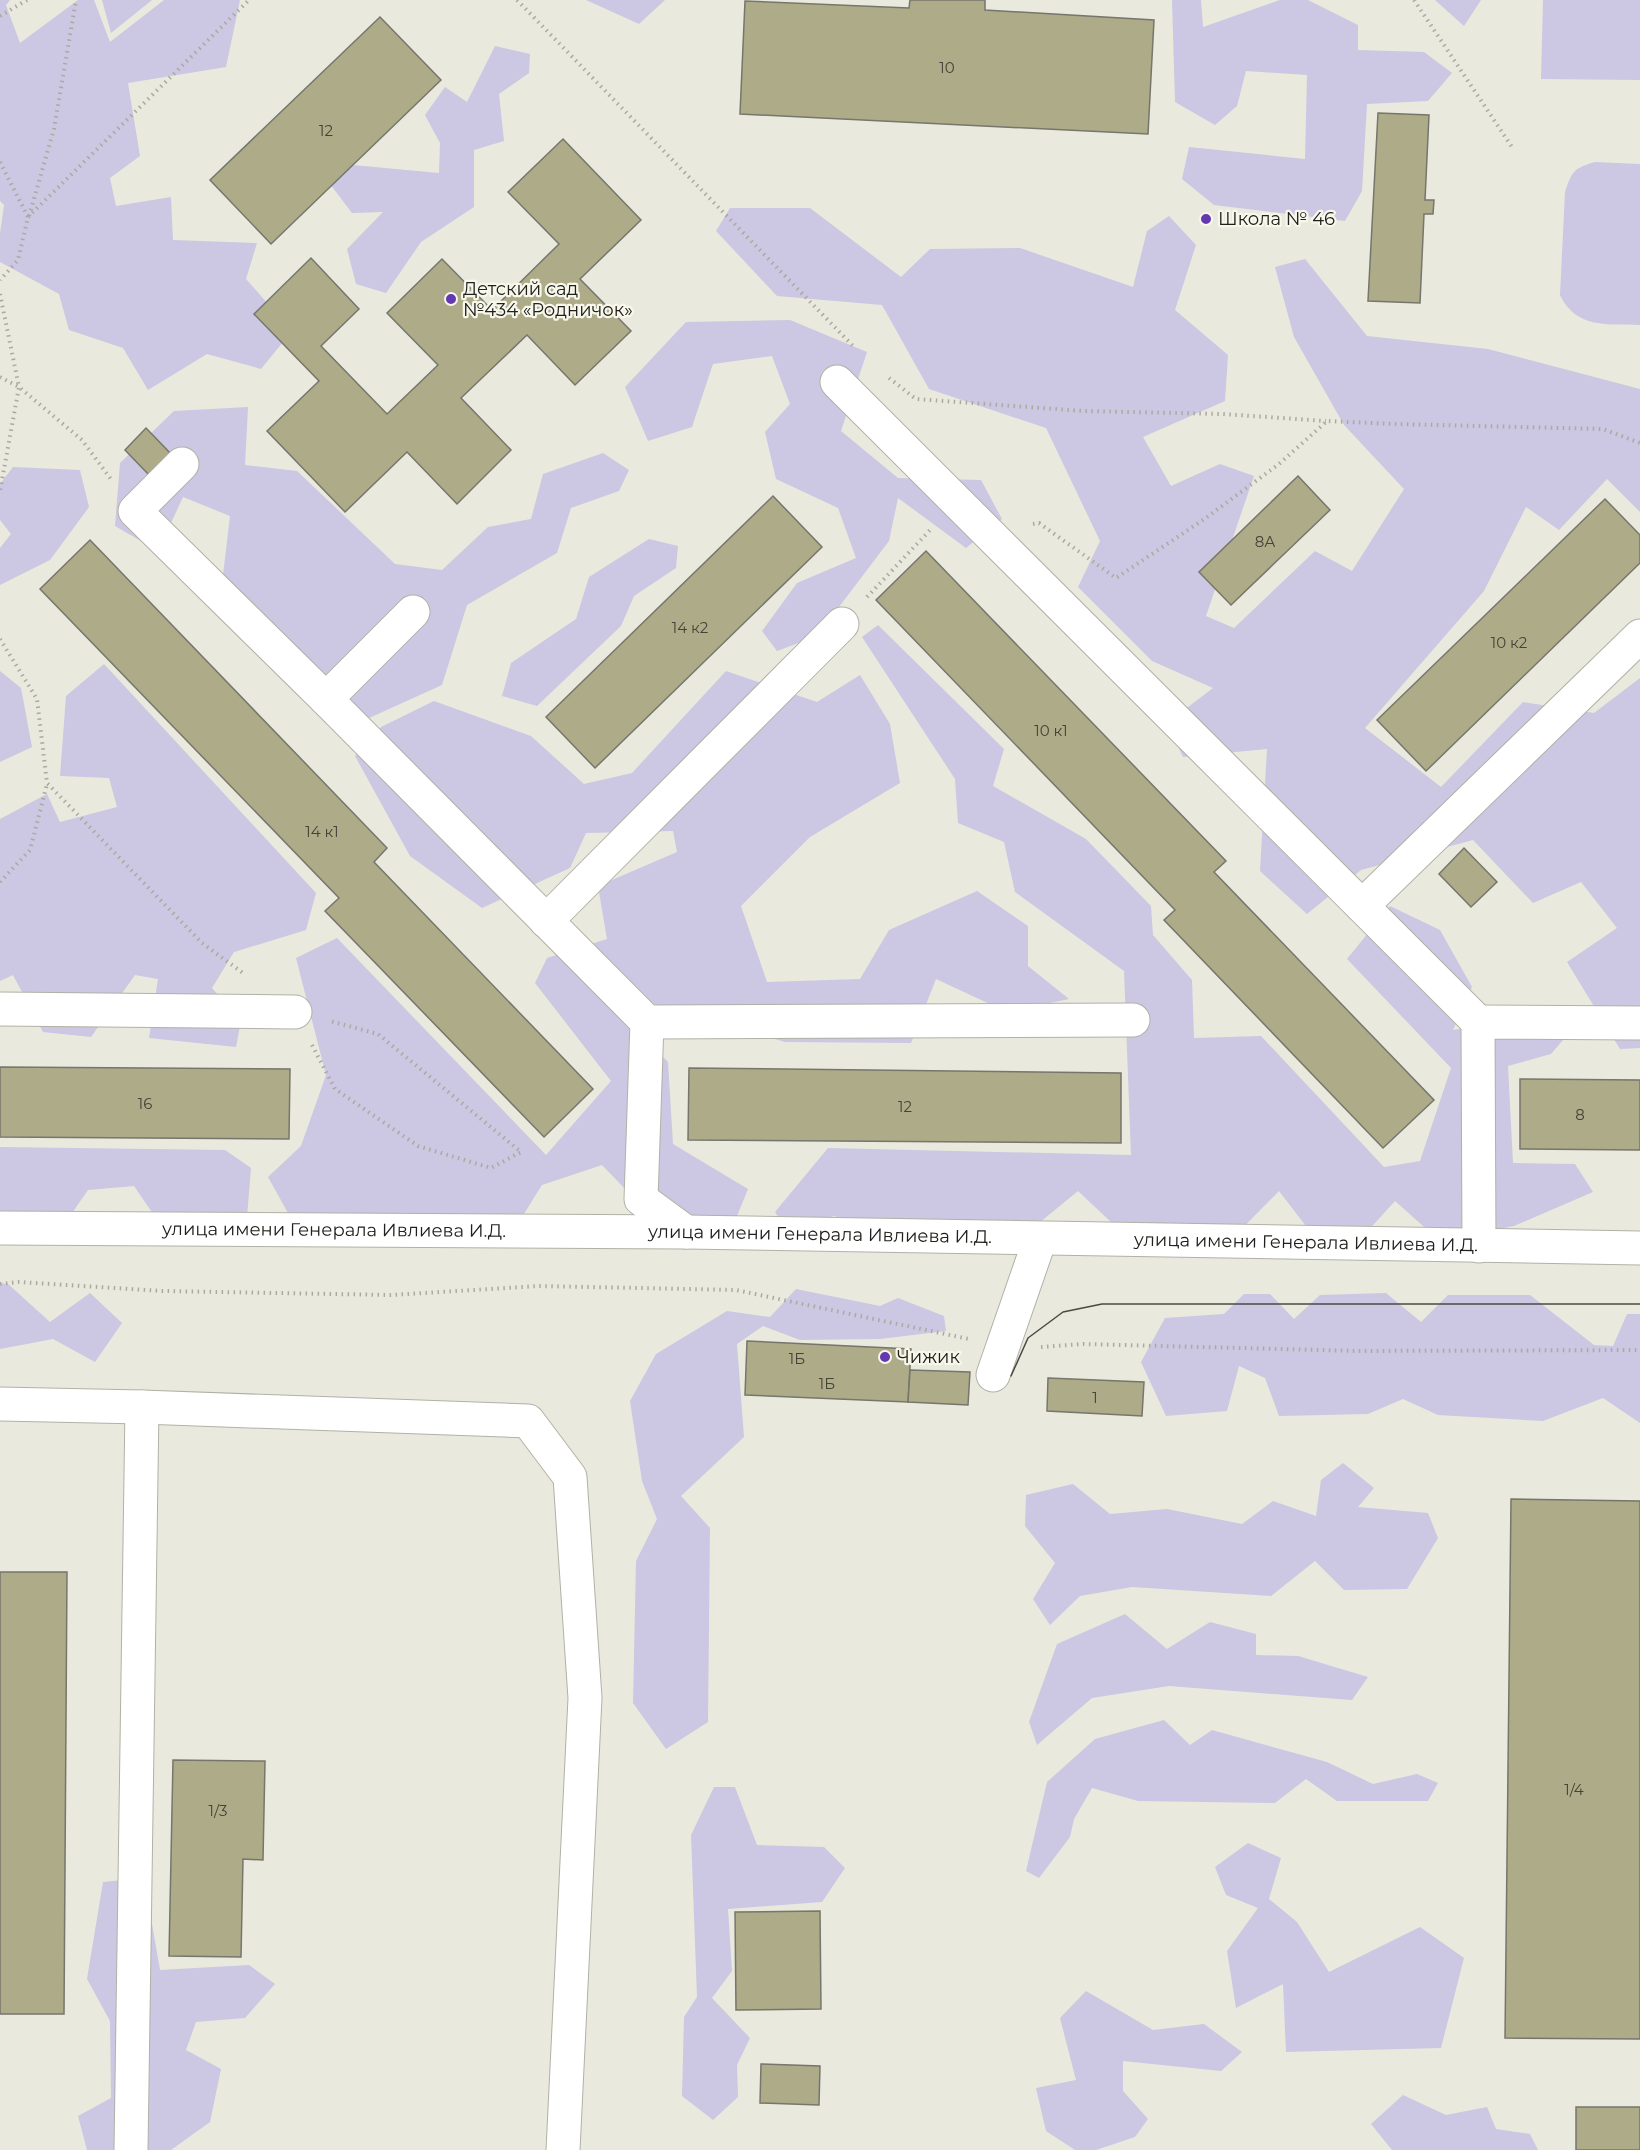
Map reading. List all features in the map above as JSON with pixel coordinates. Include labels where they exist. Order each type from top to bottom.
[{"type":"street","points":[[841,386],[1478,1022],[1640,1023]]},
{"type":"street","points":[[182,465],[135,511],[326,699],[647,1022],[1133,1020]]},
{"type":"street","points":[[326,699],[413,612]]},
{"type":"street","points":[[546,921],[842,624]]},
{"type":"street","points":[[1362,906],[1640,636]]},
{"type":"street","points":[[0,1009],[295,1011]]},
{"type":"street","points":[[647,1022],[641,1199],[686,1232]]},
{"type":"street","points":[[1478,1022],[1479,1246]]},
{"type":"street","name":"улица имени Генерала Ивлиева И.Д.","points":[[0,1228],[686,1232],[1640,1248]]},
{"type":"street","points":[[998,1360],[1040,1239]]},
{"type":"street","points":[[0,1404],[528,1420],[570,1478],[585,1698],[563,2150]]},
{"type":"street","points":[[131,2150],[142,1407]]},
{"type":"path","points":[[0,16],[27,0]]},
{"type":"path","points":[[0,280],[18,260],[54,129],[76,0]]},
{"type":"path","points":[[28,217],[249,0]]},
{"type":"path","points":[[517,0],[870,364],[841,386]]},
{"type":"path","points":[[1414,0],[1512,147]]},
{"type":"path","points":[[0,162],[28,217]]},
{"type":"path","points":[[0,294],[19,387],[0,491]]},
{"type":"path","points":[[0,377],[19,387],[82,440],[135,511]]},
{"type":"path","points":[[889,378],[916,399],[1083,411],[1223,414],[1327,421],[1603,429],[1640,443]]},
{"type":"path","points":[[987,532],[1039,523],[1116,578],[1203,520],[1279,464],[1327,421]]},
{"type":"path","points":[[842,624],[957,502]]},
{"type":"path","points":[[0,639],[37,699],[48,783],[30,850],[0,882]]},
{"type":"path","points":[[48,783],[202,942],[248,977]]},
{"type":"path","points":[[295,1011],[378,1034],[521,1152],[491,1168],[418,1146],[335,1089],[295,1011]]},
{"type":"path","points":[[0,1284],[20,1282],[162,1292],[392,1295],[539,1286],[736,1290],[998,1360],[1023,1349],[1083,1344],[1358,1351],[1640,1350]]},
{"type":"shaded area","points":[[0,0],[10,0],[6,5],[20,43],[78,0],[94,0],[110,42],[164,0],[240,0],[226,67],[128,83],[140,156],[110,178],[116,206],[171,197],[173,240],[257,243],[246,279],[292,331],[261,369],[207,354],[148,390],[123,348],[69,330],[59,294],[0,262],[0,233],[4,205],[0,201]]},
{"type":"shaded area","points":[[102,0],[152,0],[111,33]]},
{"type":"shaded area","points":[[586,0],[665,0],[639,24]]},
{"type":"shaded area","points":[[1172,0],[1201,0],[1203,27],[1280,0],[1308,0],[1358,25],[1358,50],[1424,52],[1452,73],[1428,101],[1367,104],[1362,191],[1345,221],[1214,205],[1182,179],[1189,147],[1305,159],[1307,75],[1246,71],[1237,106],[1215,125],[1175,102]]},
{"type":"shaded area","points":[[1435,0],[1481,0],[1464,26]]},
{"type":"shaded area","points":[[1543,0],[1640,0],[1640,80],[1541,79]]},
{"type":"shaded area","points":[[495,46],[530,54],[529,73],[499,94],[504,141],[474,150],[474,207],[421,242],[386,293],[356,284],[347,249],[383,212],[352,213],[330,184],[342,164],[439,173],[440,143],[425,115],[445,87],[467,102]]},
{"type":"shaded area","points":[[1595,162],[1640,164],[1640,325],[1605,324],[1584,319],[1567,306],[1560,295],[1565,192],[1575,171]]},
{"type":"shaded area","points":[[730,208],[810,208],[901,277],[930,249],[1020,248],[1133,287],[1147,231],[1169,216],[1196,245],[1175,310],[1228,355],[1225,401],[1143,437],[1171,486],[1220,464],[1254,476],[1206,616],[1234,628],[1315,551],[1352,571],[1404,489],[1344,425],[1294,337],[1275,267],[1305,259],[1367,336],[1488,349],[1640,389],[1640,512],[1607,479],[1559,530],[1526,507],[1484,591],[1365,728],[1441,787],[1523,702],[1594,713],[1640,678],[1640,1048],[1620,1049],[1567,962],[1617,928],[1581,882],[1533,903],[1473,840],[1361,870],[1307,914],[1260,871],[1267,749],[1183,757],[1167,723],[1213,688],[1152,661],[1078,587],[1100,541],[1046,428],[929,389],[882,305],[777,296],[716,231]]},
{"type":"shaded area","points":[[790,320],[867,352],[841,431],[898,478],[981,480],[1002,519],[966,548],[898,498],[889,541],[817,636],[777,651],[762,631],[797,583],[856,558],[838,508],[776,479],[765,432],[790,404],[772,356],[713,364],[692,427],[648,441],[625,387],[686,322]]},
{"type":"shaded area","points":[[248,407],[245,465],[297,471],[395,564],[442,570],[488,527],[531,519],[543,474],[603,453],[629,470],[619,491],[571,508],[557,553],[467,605],[442,685],[367,719],[223,575],[230,516],[183,497],[158,551],[115,526],[120,463],[174,411]]},
{"type":"shaded area","points":[[13,467],[80,470],[89,507],[50,560],[0,585],[0,548],[11,534],[0,520],[0,484]]},
{"type":"shaded area","points":[[649,539],[678,546],[676,568],[634,596],[621,626],[537,706],[502,696],[511,663],[576,619],[589,577]]},
{"type":"shaded area","points":[[878,625],[1004,749],[993,786],[1086,839],[1151,906],[1153,935],[1192,980],[1194,1038],[1261,1036],[1384,1167],[1420,1161],[1451,1068],[1347,959],[1390,906],[1440,930],[1472,987],[1453,1030],[1552,1012],[1569,1033],[1551,1054],[1508,1066],[1513,1163],[1575,1164],[1593,1192],[1514,1226],[1440,1241],[1395,1201],[1355,1245],[1325,1251],[1279,1191],[1222,1249],[1144,1253],[1078,1191],[1028,1232],[956,1219],[943,1245],[834,1216],[787,1230],[775,1212],[828,1148],[1131,1155],[1124,971],[1015,892],[1004,842],[958,823],[955,779],[862,637]]},
{"type":"shaded area","points":[[104,664],[316,893],[306,930],[234,952],[212,988],[241,1021],[236,1047],[149,1038],[158,979],[135,975],[91,1037],[43,1032],[13,975],[0,981],[0,819],[47,794],[60,822],[117,807],[109,778],[60,776],[66,696]]},
{"type":"shaded area","points":[[0,671],[21,688],[32,747],[0,762]]},
{"type":"shaded area","points":[[726,671],[817,702],[860,675],[890,724],[900,783],[810,837],[741,906],[767,982],[860,979],[889,930],[977,891],[1028,926],[1028,966],[1069,999],[1007,1012],[936,979],[911,1043],[785,1042],[640,1000],[634,1027],[668,1062],[673,1144],[748,1189],[737,1216],[655,1220],[602,1165],[542,1185],[522,1217],[293,1222],[268,1177],[301,1146],[326,1075],[296,958],[337,938],[546,1155],[611,1081],[535,983],[547,958],[607,939],[598,886],[677,852],[673,831],[586,833],[570,868],[482,908],[410,856],[355,756],[381,727],[434,701],[531,736],[584,784],[632,773]]},
{"type":"shaded area","points":[[0,1147],[225,1150],[251,1168],[247,1217],[158,1221],[134,1186],[88,1190],[54,1239],[0,1234]]},
{"type":"shaded area","points":[[0,1283],[8,1284],[50,1322],[90,1293],[122,1323],[95,1362],[53,1339],[0,1349]]},
{"type":"shaded area","points":[[796,1289],[880,1306],[898,1298],[944,1316],[946,1331],[880,1339],[800,1340],[763,1326],[737,1344],[744,1437],[681,1496],[710,1528],[708,1722],[666,1749],[633,1703],[636,1561],[657,1519],[642,1481],[630,1401],[656,1354],[727,1311],[770,1317]]},
{"type":"shaded area","points":[[1386,1293],[1421,1322],[1448,1295],[1530,1295],[1594,1345],[1613,1346],[1627,1314],[1640,1314],[1640,1423],[1603,1398],[1543,1421],[1438,1415],[1403,1399],[1368,1414],[1279,1416],[1265,1378],[1239,1366],[1227,1411],[1166,1416],[1141,1362],[1165,1318],[1224,1314],[1244,1294],[1270,1294],[1294,1319],[1320,1295]]},
{"type":"shaded area","points":[[1343,1463],[1374,1488],[1358,1507],[1428,1513],[1438,1538],[1407,1589],[1344,1590],[1315,1561],[1271,1596],[1132,1587],[1080,1596],[1050,1625],[1033,1599],[1055,1563],[1025,1526],[1026,1495],[1073,1484],[1110,1514],[1167,1509],[1242,1524],[1273,1501],[1316,1516],[1321,1480]]},
{"type":"shaded area","points":[[1125,1614],[1167,1649],[1210,1622],[1256,1634],[1256,1655],[1298,1656],[1368,1677],[1352,1700],[1169,1686],[1092,1698],[1037,1745],[1029,1722],[1057,1644]]},
{"type":"shaded area","points":[[1164,1720],[1190,1745],[1212,1730],[1327,1762],[1373,1784],[1417,1774],[1438,1783],[1428,1801],[1337,1801],[1306,1779],[1275,1803],[1138,1801],[1092,1788],[1074,1819],[1070,1837],[1039,1878],[1026,1871],[1047,1782],[1095,1739]]},
{"type":"shaded area","points":[[714,1787],[735,1787],[757,1845],[824,1847],[845,1868],[822,1902],[728,1909],[732,1971],[712,1998],[750,2038],[737,2065],[738,2097],[713,2120],[682,2096],[684,2017],[697,1997],[691,1835]]},
{"type":"shaded area","points":[[1248,1843],[1281,1858],[1269,1899],[1297,1922],[1329,1972],[1420,1927],[1464,1958],[1441,2048],[1286,2052],[1283,1984],[1236,2008],[1227,1951],[1258,1908],[1226,1895],[1215,1867]]},
{"type":"shaded area","points":[[144,1878],[160,1970],[249,1965],[275,1984],[245,2018],[196,2022],[186,2050],[221,2069],[210,2122],[171,2150],[87,2150],[78,2116],[111,2098],[110,2021],[87,1979],[103,1882]]},
{"type":"shaded area","points":[[1086,1991],[1153,2030],[1204,2024],[1242,2052],[1221,2071],[1123,2061],[1123,2091],[1148,2119],[1135,2137],[1096,2150],[1075,2150],[1046,2131],[1036,2088],[1076,2080],[1060,2018]]},
{"type":"shaded area","points":[[1403,2095],[1446,2115],[1487,2107],[1496,2129],[1530,2134],[1538,2150],[1392,2150],[1371,2124]]},
{"type":"building","points":[[910,0],[985,0],[985,10],[1154,20],[1148,134],[740,114],[745,1],[909,8]]},
{"type":"building","points":[[380,17],[441,80],[271,244],[210,180]]},
{"type":"building","points":[[1378,113],[1429,115],[1425,200],[1434,200],[1433,214],[1424,214],[1420,303],[1368,301]]},
{"type":"building","points":[[563,139],[641,220],[580,279],[631,331],[575,385],[527,335],[461,398],[511,450],[457,504],[407,452],[345,512],[267,431],[319,381],[254,314],[311,258],[359,309],[321,346],[387,414],[438,365],[387,313],[442,259],[492,310],[559,244],[508,192]]},
{"type":"building","points":[[146,428],[172,455],[150,476],[125,450]]},
{"type":"building","points":[[1298,476],[1330,510],[1231,605],[1199,572]]},
{"type":"building","points":[[773,496],[822,547],[595,768],[546,717]]},
{"type":"building","points":[[1605,499],[1640,535],[1640,563],[1426,771],[1377,720]]},
{"type":"building","points":[[90,540],[387,848],[374,862],[593,1089],[544,1137],[325,911],[339,898],[40,589]]},
{"type":"building","points":[[926,551],[1226,861],[1214,872],[1434,1100],[1383,1148],[1164,920],[1175,910],[876,600]]},
{"type":"building","points":[[1464,848],[1497,882],[1471,907],[1439,874]]},
{"type":"building","points":[[0,1067],[290,1069],[289,1139],[0,1137]]},
{"type":"building","points":[[689,1068],[1121,1073],[1121,1143],[688,1140]]},
{"type":"building","points":[[1520,1079],[1640,1080],[1640,1150],[1520,1149]]},
{"type":"building","points":[[747,1341],[911,1349],[908,1402],[745,1395]]},
{"type":"building","points":[[910,1370],[970,1372],[968,1405],[908,1402]]},
{"type":"building","points":[[1048,1378],[1144,1382],[1142,1416],[1047,1411]]},
{"type":"building","points":[[1511,1499],[1640,1501],[1640,2039],[1505,2038]]},
{"type":"building","points":[[0,1572],[67,1572],[64,2014],[0,2014]]},
{"type":"building","points":[[173,1760],[265,1761],[263,1860],[243,1859],[241,1957],[169,1956]]},
{"type":"building","points":[[820,1911],[821,2009],[736,2010],[735,1912]]},
{"type":"building","points":[[761,2064],[820,2066],[819,2105],[760,2103]]},
{"type":"building","points":[[1576,2107],[1640,2107],[1640,2150],[1576,2150]]},
{"type":"tram line","points":[[1011,1376],[1028,1338],[1063,1312],[1102,1304],[1640,1304]]},
{"type":"place","name":"Школа № 46","points":[[1206,219]]},
{"type":"place","name":"Детский сад №434 «Родничок»","points":[[451,299]]},
{"type":"place","name":"Чижик","points":[[885,1357]]}]
